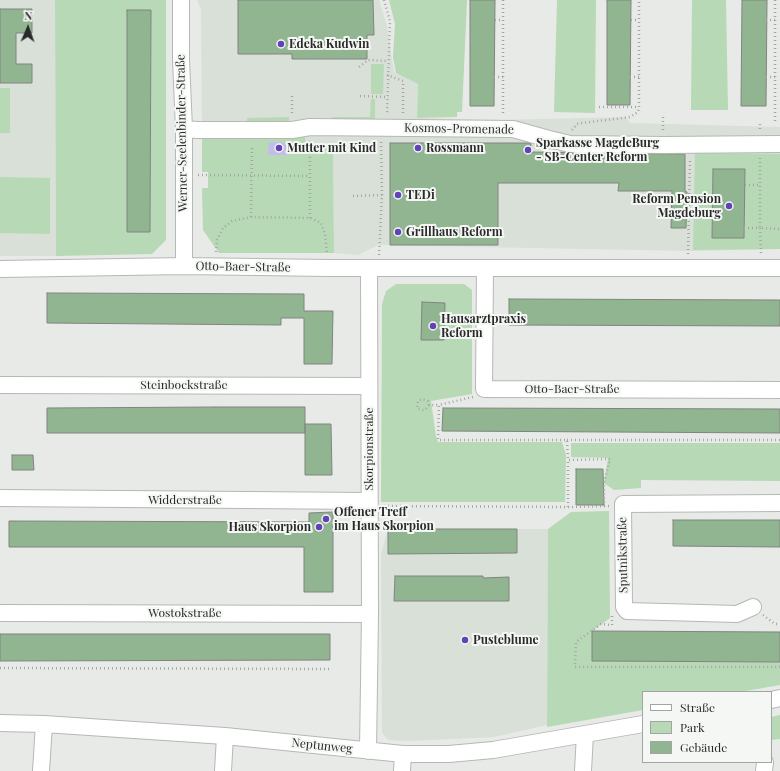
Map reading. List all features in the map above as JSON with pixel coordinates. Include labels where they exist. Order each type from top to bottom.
[{"type":"street","name":"Werner-Seelenbinder-Straße","points":[[181,0],[181,60],[184,129],[184,266]]},
{"type":"street","name":"Kosmos-Promenade","points":[[184,129],[292,130],[310,127],[390,131],[513,129],[570,144],[691,144],[760,137],[780,144]]},
{"type":"street","name":"Otto-Baer-Straße","points":[[0,269],[184,266],[329,268],[780,268]]},
{"type":"street","name":"Skorpionstraße","points":[[368,751],[370,614],[369,386],[374,268]]},
{"type":"street","points":[[484,389],[485,268]]},
{"type":"street","name":"Steinbockstraße","points":[[0,385],[369,386]]},
{"type":"street","name":"Otto-Baer-Straße","points":[[484,389],[780,390]]},
{"type":"street","name":"Widderstraße","points":[[0,498],[369,501]]},
{"type":"street","name":"Sputnikstraße","points":[[753,607],[737,614],[626,611],[624,607],[623,504],[780,503]]},
{"type":"street","name":"Wostokstraße","points":[[0,613],[370,614]]},
{"type":"street","name":"Neptunweg","points":[[0,723],[44,724],[225,736],[403,754],[449,754],[486,750],[642,724]]},
{"type":"street","points":[[41,771],[44,724]]},
{"type":"street","points":[[583,771],[585,734]]},
{"type":"street","points":[[223,771],[225,736]]},
{"type":"street","points":[[402,771],[403,754]]},
{"type":"path","points":[[384,0],[390,21],[387,75],[390,131]]},
{"type":"path","points":[[503,0],[503,129]]},
{"type":"path","points":[[570,144],[572,129],[577,124],[606,119],[626,118],[638,112],[639,0]]},
{"type":"path","points":[[775,0],[775,121]]},
{"type":"path","points":[[495,20],[503,20]]},
{"type":"path","points":[[631,20],[639,20]]},
{"type":"path","points":[[766,20],[775,20]]},
{"type":"path","points":[[359,67],[368,60],[388,61]]},
{"type":"path","points":[[374,268],[390,131],[403,81],[387,75]]},
{"type":"path","points":[[494,77],[503,77]]},
{"type":"path","points":[[630,77],[639,77]]},
{"type":"path","points":[[766,77],[775,77]]},
{"type":"path","points":[[292,96],[292,130]]},
{"type":"path","points":[[360,96],[387,97]]},
{"type":"path","points":[[599,107],[639,107]]},
{"type":"path","points":[[663,115],[663,129]]},
{"type":"path","points":[[760,121],[761,268]]},
{"type":"path","points":[[310,127],[310,218]]},
{"type":"path","points":[[250,217],[252,130]]},
{"type":"path","points":[[688,268],[691,144]]},
{"type":"path","points":[[184,174],[310,176]]},
{"type":"path","points":[[745,185],[760,185]]},
{"type":"path","points":[[353,196],[382,195]]},
{"type":"path","points":[[215,256],[218,240],[223,228],[232,221],[250,217],[310,218],[321,223],[325,234],[329,268]]},
{"type":"path","points":[[744,228],[780,229]]},
{"type":"path","points":[[429,405],[439,405],[475,397],[484,389]]},
{"type":"path","points":[[422,399],[428,401],[429,405],[425,410],[417,408],[418,401],[422,399]]},
{"type":"path","points":[[439,405],[438,440],[780,440]]},
{"type":"path","points":[[567,440],[568,507]]},
{"type":"path","points":[[568,460],[610,459],[604,482],[604,507]]},
{"type":"path","points":[[369,501],[378,506],[604,507],[623,504]]},
{"type":"path","points":[[753,607],[775,624],[780,624]]},
{"type":"path","points":[[613,609],[612,625],[601,624],[576,642],[575,667],[780,667]]},
{"type":"path","points":[[0,668],[332,668]]},
{"type":"shaded area","points":[[0,0],[55,0],[56,256],[0,256]]},
{"type":"shaded area","points":[[197,0],[379,0],[387,26],[394,72],[418,84],[417,118],[501,120],[626,117],[630,123],[780,127],[780,249],[690,251],[378,245],[358,255],[334,253],[333,144],[306,145],[305,137],[202,136],[201,10]]},
{"type":"shaded area","points":[[269,142],[289,143],[289,155],[268,155]]},
{"type":"shaded area","name":"Pusteblume","points":[[388,529],[548,529],[547,725],[494,737],[410,741],[388,740],[382,733],[381,554]]},
{"type":"green space","points":[[55,0],[166,0],[166,240],[152,254],[56,256]],"holes":[[[151,10],[150,232],[127,232]]]},
{"type":"green space","points":[[389,0],[467,0],[462,112],[457,112],[457,117],[417,118],[418,84],[396,73],[393,57],[395,24]]},
{"type":"green space","points":[[557,0],[596,0],[595,113],[554,112]]},
{"type":"green space","points":[[692,0],[726,0],[728,110],[691,110]]},
{"type":"green space","points":[[371,64],[384,64],[383,94],[371,94]]},
{"type":"green space","points":[[0,88],[10,88],[10,133],[0,133]]},
{"type":"green space","points":[[371,99],[375,99],[375,123],[331,122],[332,117],[370,117]]},
{"type":"green space","points":[[289,117],[289,122],[247,123],[247,118]]},
{"type":"green space","points":[[202,136],[305,137],[306,145],[333,144],[334,253],[219,253],[203,230],[202,188],[208,188],[208,172],[202,172]]},
{"type":"green space","points":[[695,153],[780,154],[780,249],[693,250]],"holes":[[[713,169],[745,169],[744,238],[712,238]]]},
{"type":"green space","points":[[0,177],[50,178],[50,234],[0,233]]},
{"type":"green space","points":[[396,284],[464,284],[472,290],[472,394],[431,401],[438,442],[562,442],[566,455],[565,502],[381,502],[382,304],[386,291]]},
{"type":"green space","points":[[571,443],[780,443],[780,481],[641,480],[641,488],[614,490],[604,483],[608,458],[571,457]]},
{"type":"green space","points":[[609,511],[610,618],[592,631],[592,661],[780,662],[780,685],[746,691],[642,691],[642,710],[547,727],[548,529],[571,512]]},
{"type":"green space","points":[[780,715],[780,739],[772,740],[772,717]]},
{"type":"building","points":[[238,0],[373,0],[374,35],[367,35],[367,59],[292,59],[292,54],[238,54]]},
{"type":"building","points":[[470,0],[495,0],[494,106],[470,106]]},
{"type":"building","points":[[607,0],[631,0],[630,105],[607,105]]},
{"type":"building","points":[[742,0],[767,0],[766,106],[741,106]]},
{"type":"building","points":[[0,9],[32,9],[32,33],[16,33],[16,64],[32,64],[32,83],[0,83]]},
{"type":"building","points":[[127,10],[151,10],[150,232],[127,232]]},
{"type":"building","points":[[390,143],[530,143],[530,152],[685,154],[685,191],[687,192],[686,228],[671,228],[672,191],[618,191],[619,183],[498,183],[498,245],[390,245]]},
{"type":"building","name":"Reform Pension Magdeburg","points":[[713,169],[745,169],[744,238],[712,238]]},
{"type":"building","points":[[47,293],[304,294],[304,311],[333,311],[332,364],[304,364],[304,318],[281,318],[281,325],[47,323]]},
{"type":"building","points":[[509,299],[780,300],[780,326],[509,325]]},
{"type":"building","name":"Hausarztpraxis Reform","points":[[422,302],[445,303],[444,340],[421,340]]},
{"type":"building","points":[[305,407],[305,433],[47,433],[47,408]]},
{"type":"building","points":[[443,408],[780,409],[780,433],[442,431]]},
{"type":"building","points":[[305,424],[331,424],[332,475],[305,475]]},
{"type":"building","points":[[12,455],[33,455],[34,470],[12,470]]},
{"type":"building","points":[[576,469],[603,469],[604,505],[576,505]]},
{"type":"building","points":[[333,512],[333,592],[304,592],[304,547],[9,547],[9,521],[309,522],[309,513]]},
{"type":"building","points":[[673,520],[780,520],[780,547],[673,546]]},
{"type":"building","points":[[388,529],[517,529],[517,553],[388,554]]},
{"type":"building","points":[[395,576],[483,576],[483,578],[509,577],[509,601],[394,601]]},
{"type":"building","points":[[592,631],[780,632],[780,662],[592,661]]},
{"type":"building","points":[[0,634],[330,634],[330,660],[0,661]]},
{"type":"place","name":"Edeka Kudwin","points":[[281,44]]},
{"type":"place","name":"Mutter mit Kind","points":[[279,148]]},
{"type":"place","name":"Rossmann","points":[[418,148]]},
{"type":"place","name":"Sparkasse MagdeBurg - SB-Center Reform","points":[[528,150]]},
{"type":"place","name":"TEDi","points":[[398,195]]},
{"type":"place","name":"Reform Pension Magdeburg","points":[[729,206]]},
{"type":"place","name":"Grillhaus Reform","points":[[398,232]]},
{"type":"place","name":"Hausarztpraxis Reform","points":[[433,326]]},
{"type":"place","name":"Offener Treff im Haus Skorpion","points":[[326,519]]},
{"type":"place","name":"Haus Skorpion","points":[[319,527]]},
{"type":"place","name":"Pusteblume","points":[[465,640]]}]
